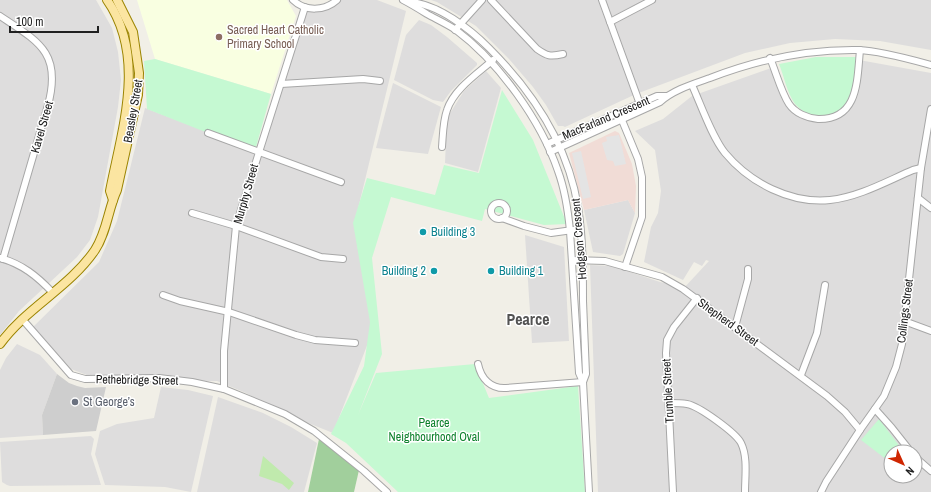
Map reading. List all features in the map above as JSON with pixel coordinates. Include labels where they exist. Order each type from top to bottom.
[{"type":"main road","name":"Beasley Street","points":[[0,344],[22,320],[84,265],[96,249],[103,233],[112,200],[110,191],[130,83],[129,66],[124,37],[113,1]]},
{"type":"street","points":[[293,0],[296,3],[312,9],[322,8],[337,0]]},
{"type":"street","points":[[455,30],[482,0]]},
{"type":"street","points":[[491,0],[537,49],[546,55],[553,56],[562,54]]},
{"type":"street","points":[[602,0],[641,107]]},
{"type":"street","points":[[610,22],[652,0]]},
{"type":"street","name":"Hodgson Crescent","points":[[406,1],[421,3],[461,22],[479,37],[527,92],[542,114],[560,147],[578,206],[582,260],[586,374],[583,382]]},
{"type":"street","name":"Hodgson Crescent","points":[[406,1],[455,30],[490,62],[520,98],[547,144],[558,171],[568,208],[579,373],[583,382],[589,492]]},
{"type":"street","name":"Murphy Street","points":[[224,389],[224,350],[236,226],[305,7]]},
{"type":"street","name":"Kavel Street","points":[[0,16],[31,37],[43,48],[53,75],[53,88],[1,258]]},
{"type":"street","points":[[770,58],[789,104],[796,111],[817,119],[837,115],[847,109],[856,88],[860,50]]},
{"type":"street","name":"MacFarland Crescent","points":[[547,144],[619,113],[660,102],[666,96],[738,67],[770,58],[802,52],[860,50],[931,65]]},
{"type":"street","points":[[442,146],[445,116],[452,99],[497,56]]},
{"type":"street","points":[[281,84],[363,79],[380,81]]},
{"type":"street","points":[[692,85],[718,142],[725,153],[739,167],[767,188],[808,200],[830,200],[853,194],[921,168]]},
{"type":"street","name":"MacFarland Crescent","points":[[550,152],[622,119],[641,107]]},
{"type":"street","name":"Collings Street","points":[[821,492],[860,430],[884,396],[896,367],[902,344],[921,168],[931,110]]},
{"type":"street","points":[[619,113],[638,159],[642,177],[642,216],[626,267]]},
{"type":"street","points":[[208,134],[259,151],[341,182]]},
{"type":"street","points":[[918,198],[931,208]]},
{"type":"street","points":[[192,213],[236,226],[321,257],[343,258]]},
{"type":"street","points":[[502,218],[524,226],[552,233],[580,229]]},
{"type":"street","points":[[1,258],[25,268],[34,274],[53,293]]},
{"type":"street","name":"Shepherd Street","points":[[572,260],[605,261],[662,277],[683,289],[801,375],[845,412],[860,430]]},
{"type":"street","points":[[735,327],[748,279],[748,269]]},
{"type":"street","points":[[801,375],[817,333],[825,285]]},
{"type":"street","points":[[163,294],[180,302],[228,312],[296,335],[329,342],[355,344]]},
{"type":"street","name":"Trumble Street","points":[[672,492],[666,353],[667,340],[674,327],[697,298]]},
{"type":"street","name":"Pethebridge Street","points":[[22,320],[71,375],[85,379],[159,378],[192,382],[224,389],[285,414],[314,431],[387,492]]},
{"type":"street","points":[[904,322],[931,331]]},
{"type":"street","points":[[478,364],[480,373],[485,380],[498,388],[583,382]]},
{"type":"street","points":[[669,403],[687,404],[696,407],[736,435],[745,456],[745,492]]},
{"type":"street","points":[[875,409],[905,444]]},
{"type":"street","points":[[923,464],[931,471]]},
{"type":"shaded area","points":[[0,0],[96,0],[112,28],[118,52],[121,80],[118,107],[98,217],[90,240],[77,257],[19,311],[0,335]]},
{"type":"shaded area","name":"Sacred Heart Catholic Primary School","points":[[137,0],[287,0],[296,16],[271,94],[155,59]]},
{"type":"shaded area","points":[[338,0],[377,0],[406,11],[356,217],[371,321],[368,343],[333,433],[276,410],[246,393],[217,381],[108,383],[71,369],[33,327],[99,262],[117,221],[145,108],[255,150],[281,84],[305,7],[322,8]]},
{"type":"shaded area","points":[[431,0],[931,0],[931,50],[880,41],[835,39],[790,43],[745,53],[636,94],[565,127],[558,126],[546,105],[533,87],[509,59],[476,26],[437,2]]},
{"type":"shaded area","points":[[419,20],[431,25],[477,63],[477,65],[451,91],[443,102],[433,100],[394,80],[406,35]]},
{"type":"shaded area","points":[[859,60],[931,73],[931,492],[598,492],[590,265],[612,266],[660,282],[678,286],[683,289],[709,261],[706,260],[702,266],[694,262],[683,280],[644,262],[651,227],[658,213],[661,191],[655,150],[635,131],[663,119],[692,96],[774,67],[789,103],[806,116],[837,115],[855,92]]},
{"type":"shaded area","points":[[486,71],[501,88],[478,172],[445,163],[447,118],[464,91]]},
{"type":"shaded area","points":[[393,83],[441,107],[428,154],[376,148]]},
{"type":"shaded area","points":[[615,131],[619,133],[632,164],[636,186],[635,213],[628,200],[584,210],[569,153]]},
{"type":"shaded area","points":[[619,135],[626,164],[615,166],[613,161],[607,160],[602,143],[607,141],[606,137]]},
{"type":"shaded area","points":[[581,151],[591,197],[583,199],[572,153]]},
{"type":"shaded area","points":[[628,200],[635,213],[623,254],[620,256],[593,252],[584,210]]},
{"type":"shaded area","points":[[525,235],[564,247],[569,341],[532,343]]},
{"type":"shaded area","points":[[17,344],[40,355],[57,374],[42,415],[43,435],[0,438],[0,370],[6,358]]},
{"type":"shaded area","name":"St George’s","points":[[57,374],[69,383],[77,386],[85,388],[106,387],[96,431],[43,435],[42,415]]},
{"type":"shaded area","points":[[161,387],[188,390],[213,396],[191,492],[165,487],[105,485],[95,454],[100,431],[117,424],[154,418]]},
{"type":"shaded area","points":[[218,397],[263,413],[291,427],[317,443],[304,492],[197,492]]},
{"type":"shaded area","points":[[91,436],[94,439],[91,454],[101,485],[10,486],[2,482],[0,442]]},
{"type":"green space","points":[[816,57],[856,57],[855,77],[851,96],[841,110],[833,114],[815,116],[804,112],[798,107],[790,95],[779,64]]},
{"type":"green space","points":[[155,59],[271,94],[256,147],[208,133],[147,109],[144,61]]},
{"type":"green space","name":"Pearce Neighbourhood Oval","points":[[502,90],[533,140],[567,224],[544,225],[485,209],[482,221],[391,197],[372,258],[382,354],[358,415],[376,373],[475,364],[489,398],[578,386],[585,492],[398,492],[346,443],[331,434],[364,366],[370,322],[353,223],[367,178],[435,195],[444,165],[479,173]]},
{"type":"green space","points":[[879,419],[898,444],[883,444],[883,457],[861,440]]},
{"type":"green space","points":[[319,439],[359,470],[354,492],[308,492]]},
{"type":"green space","points":[[263,456],[294,483],[289,490],[282,484],[259,476]]},
{"type":"place","name":"Sacred Heart Catholic Primary School","points":[[219,37]]},
{"type":"place","name":"Building 3","points":[[423,232]]},
{"type":"place","name":"Building 2","points":[[434,271]]},
{"type":"place","name":"Building 1","points":[[491,271]]},
{"type":"place","name":"St George’s","points":[[75,402]]},
{"type":"district","name":"Pearce","points":[[528,319]]}]
